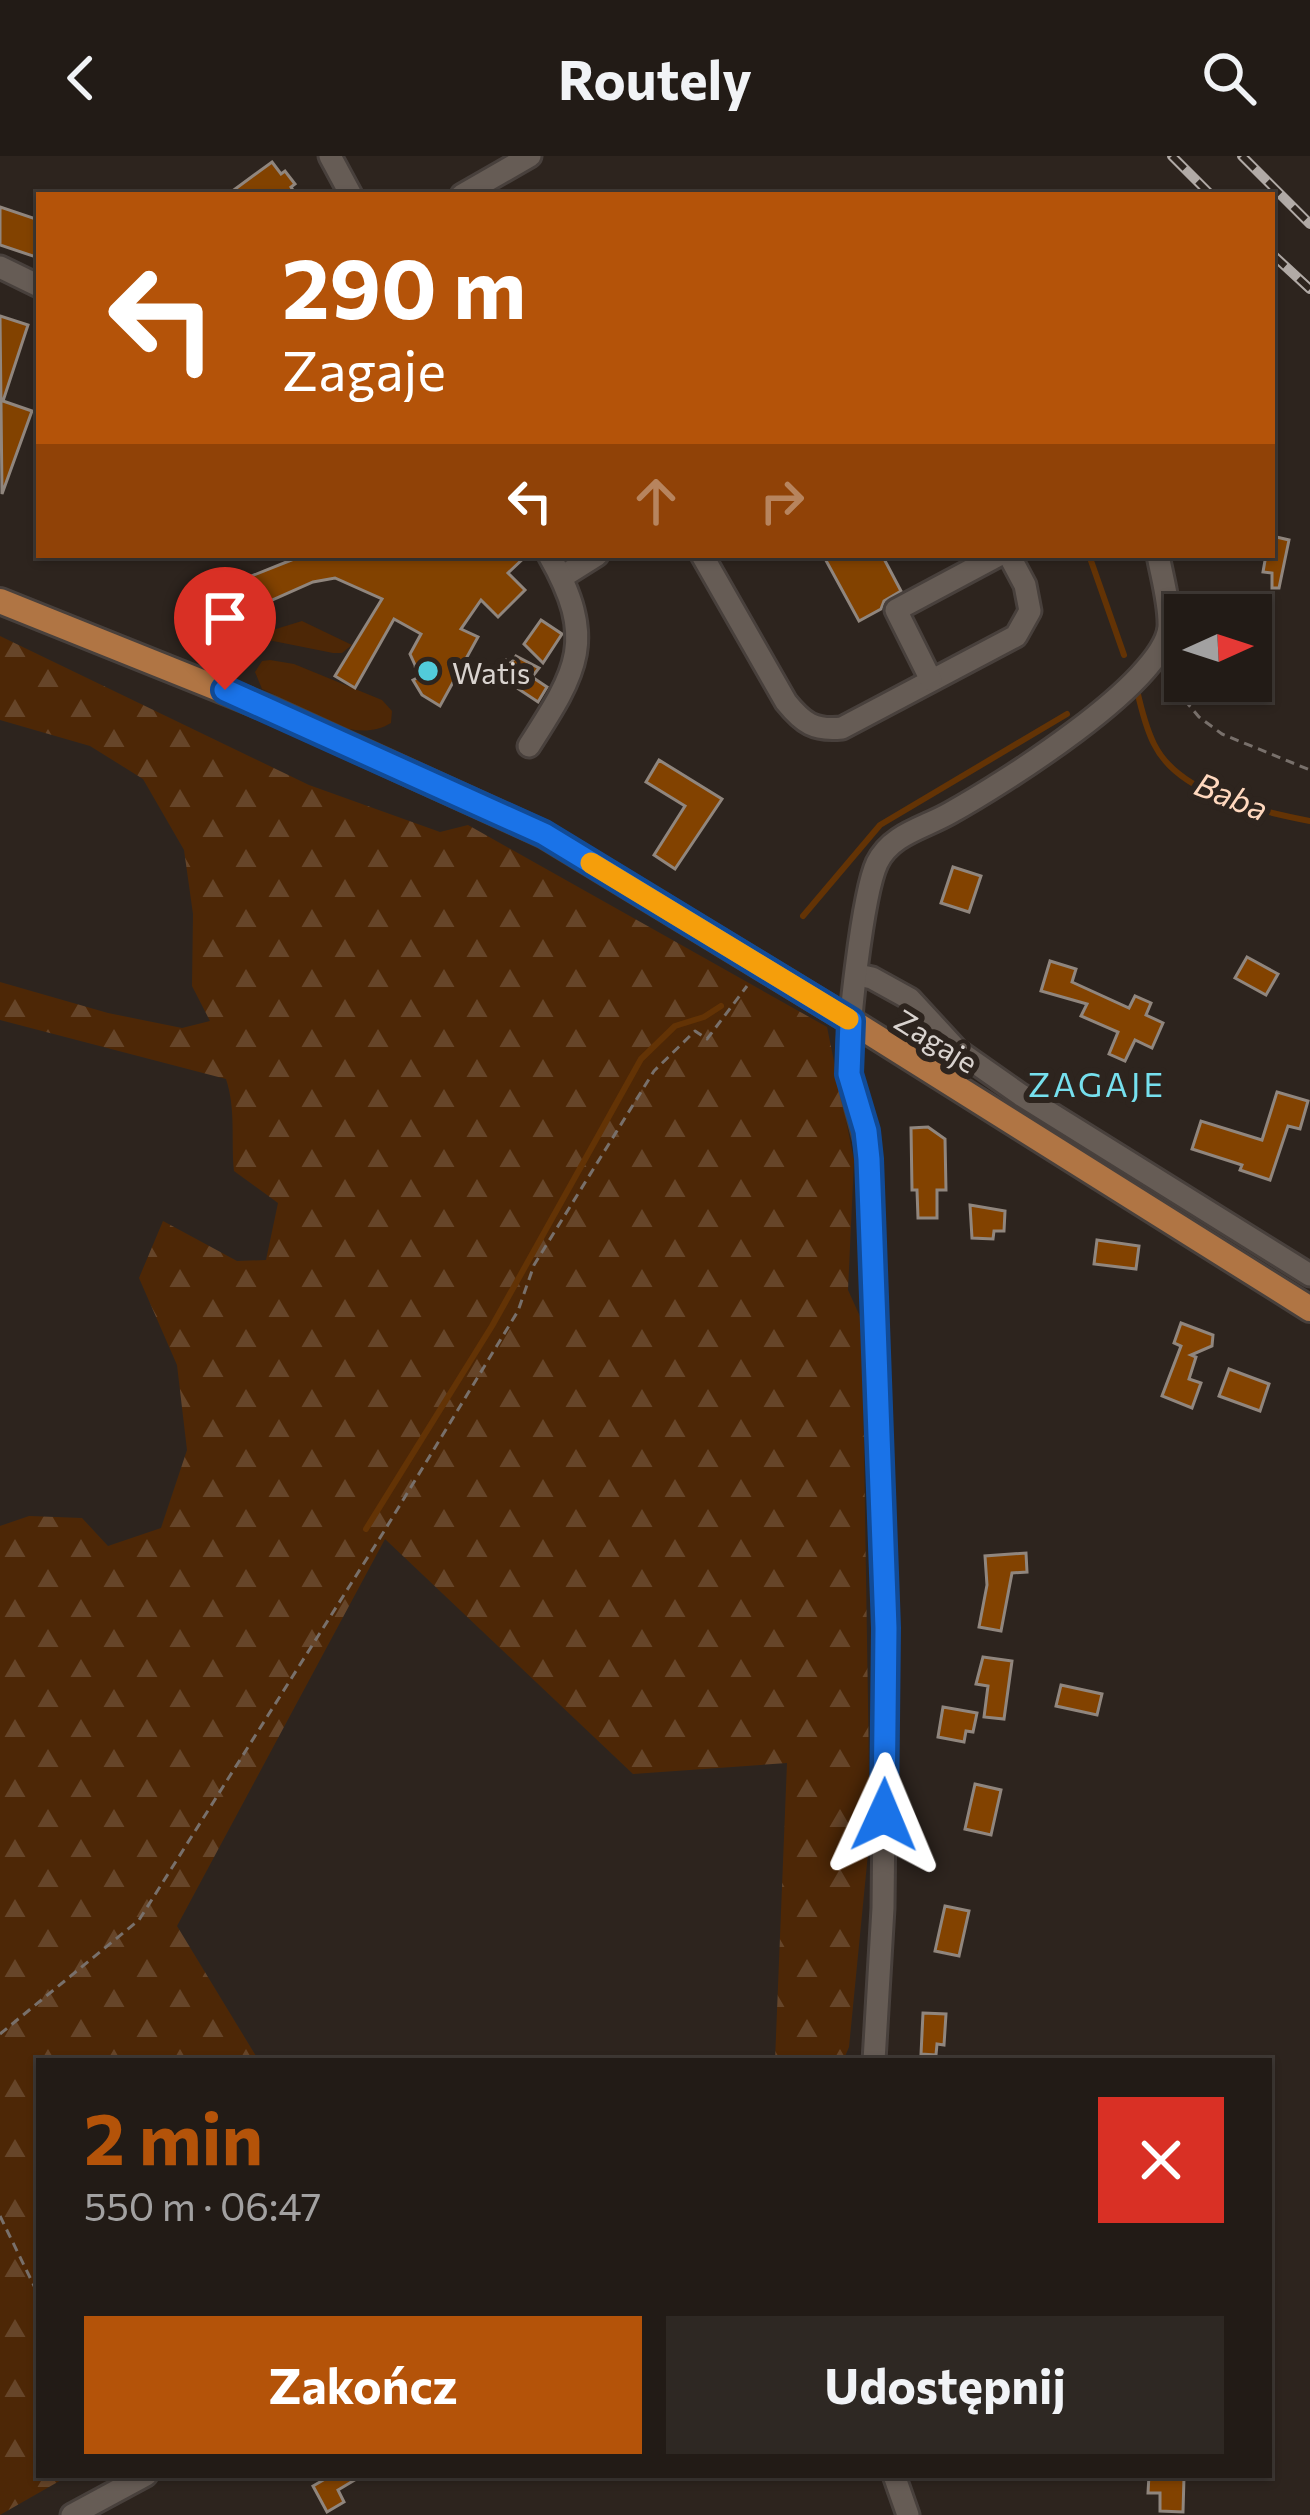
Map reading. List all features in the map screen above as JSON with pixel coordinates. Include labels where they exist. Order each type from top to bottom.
[{"type":"main road","name":"Zagaje","points":[[0,601],[269,709],[544,834],[1310,1309]]},
{"type":"street","points":[[330,156],[349,192]]},
{"type":"street","points":[[467,192],[530,156]]},
{"type":"street","points":[[0,267],[36,285]]},
{"type":"street","points":[[529,746],[559,699],[578,636],[575,605],[551,558]]},
{"type":"street","points":[[562,577],[592,558]]},
{"type":"street","points":[[704,558],[786,702],[803,723],[823,730],[842,728],[1016,636],[1030,610],[1025,585],[1011,558]]},
{"type":"street","points":[[931,680],[896,610],[993,558]]},
{"type":"street","points":[[874,2058],[883,1908],[886,1628],[869,1159],[849,1074],[851,1021],[868,899],[877,864],[892,842],[1005,781],[1099,714],[1148,667],[1169,631],[1158,558]]},
{"type":"street","points":[[858,975],[910,999],[957,1050],[1005,1084],[1310,1275]]},
{"type":"street","points":[[72,2515],[140,2478]]},
{"type":"street","points":[[895,2478],[908,2515]]},
{"type":"path","points":[[1148,667],[1162,674],[1198,717],[1222,734],[1310,770]]},
{"type":"path","points":[[0,2034],[139,1920],[420,1473],[518,1311],[534,1265],[654,1071],[694,1031],[707,1039],[760,968]]},
{"type":"path","points":[[0,2216],[36,2290]]},
{"type":"green space","points":[[302,621],[352,645],[333,653],[263,639],[266,632]]},
{"type":"green space","points":[[0,636],[309,785],[440,832],[468,825],[827,1027],[854,1160],[848,1290],[862,1321],[870,1833],[849,2047],[844,2058],[775,2058],[787,1763],[633,1774],[385,1539],[177,1926],[257,2058],[36,2058],[36,2478],[65,2478],[0,2515],[0,1526],[29,1516],[82,1518],[108,1546],[161,1528],[187,1450],[177,1365],[139,1278],[163,1221],[237,1261],[266,1260],[278,1203],[234,1171],[226,1079],[0,1020],[0,982],[182,1028],[210,1021],[192,986],[193,914],[184,850],[143,779],[90,746],[0,720]]},
{"type":"green space","points":[[262,661],[294,664],[382,700],[392,711],[391,723],[375,729],[342,727],[262,689],[255,672]]},
{"type":"building","points":[[272,162],[295,184],[291,187],[294,192],[231,192]]},
{"type":"building","points":[[0,207],[36,219],[36,257],[0,245]]},
{"type":"building","points":[[0,316],[28,325],[3,401],[32,411],[2,494]]},
{"type":"building","points":[[1275,537],[1289,540],[1279,588],[1272,588],[1272,573],[1263,572],[1265,558],[1275,558]]},
{"type":"building","points":[[524,558],[508,573],[525,590],[498,617],[481,600],[461,629],[478,637],[440,706],[422,695],[413,680],[417,678],[410,654],[421,634],[394,619],[355,688],[335,676],[382,599],[335,578],[313,582],[241,614],[228,607],[219,589],[294,559]]},
{"type":"building","points":[[825,558],[884,558],[901,591],[859,621]]},
{"type":"building","points":[[541,620],[562,634],[543,663],[524,644]]},
{"type":"building","points":[[516,656],[539,668],[532,677],[547,687],[538,702],[496,674],[506,660],[511,663]]},
{"type":"building","points":[[659,760],[722,799],[675,869],[654,855],[685,806],[646,782]]},
{"type":"building","points":[[953,867],[981,876],[969,912],[941,903]]},
{"type":"building","points":[[1247,957],[1278,974],[1266,995],[1235,978]]},
{"type":"building","points":[[1050,961],[1076,969],[1072,982],[1129,1008],[1135,996],[1151,1003],[1146,1015],[1163,1023],[1152,1048],[1135,1040],[1125,1061],[1109,1054],[1118,1032],[1081,1016],[1087,1004],[1041,991]]},
{"type":"building","points":[[1277,1092],[1308,1101],[1300,1129],[1288,1126],[1270,1180],[1192,1149],[1201,1121],[1262,1140]]},
{"type":"building","points":[[928,1127],[945,1139],[946,1190],[937,1190],[937,1218],[918,1218],[917,1190],[912,1190],[911,1128]]},
{"type":"building","points":[[970,1205],[1005,1211],[1004,1231],[994,1231],[993,1239],[972,1238]]},
{"type":"building","points":[[1097,1240],[1139,1246],[1136,1269],[1094,1264]]},
{"type":"building","points":[[1181,1323],[1213,1335],[1212,1346],[1191,1355],[1196,1357],[1189,1379],[1201,1383],[1192,1408],[1162,1396],[1181,1346],[1174,1343]]},
{"type":"building","points":[[1229,1369],[1269,1384],[1260,1411],[1219,1396]]},
{"type":"building","points":[[1026,1553],[1027,1572],[1012,1573],[1001,1631],[979,1627],[987,1585],[985,1556]]},
{"type":"building","points":[[983,1657],[1012,1661],[1004,1719],[984,1717],[988,1686],[976,1684]]},
{"type":"building","points":[[1061,1685],[1102,1694],[1097,1715],[1056,1706]]},
{"type":"building","points":[[943,1707],[977,1713],[973,1732],[966,1731],[964,1742],[938,1737]]},
{"type":"building","points":[[975,1784],[1001,1790],[991,1835],[965,1829]]},
{"type":"building","points":[[945,1906],[969,1911],[959,1956],[935,1951]]},
{"type":"building","points":[[923,2013],[946,2014],[944,2045],[937,2044],[936,2055],[921,2054]]},
{"type":"building","points":[[327,2478],[358,2478],[338,2490],[344,2502],[327,2512],[313,2486]]},
{"type":"building","points":[[1149,2478],[1184,2478],[1183,2512],[1160,2511],[1160,2493],[1148,2493]]},
{"type":"waterway","name":"Baba","points":[[1090,558],[1124,655]]},
{"type":"waterway","name":"Baba","points":[[1137,690],[1154,744],[1182,776],[1222,798],[1310,821]]},
{"type":"waterway","points":[[803,916],[880,825],[1067,714]]},
{"type":"waterway","points":[[366,1529],[492,1326],[641,1059],[675,1026],[721,1006]]},
{"type":"railway","points":[[1172,156],[1208,192]]},
{"type":"railway","points":[[1242,156],[1310,224]]},
{"type":"railway","points":[[1275,257],[1310,289]]},
{"type":"slow traffic","points":[[591,863],[848,1019]]},
{"type":"place","name":"Watis","points":[[428,671]]},
{"type":"district","name":"ZAGAJE","points":[[1097,1083]]},
{"type":"route","points":[[225,690],[544,834],[851,1021],[849,1074],[869,1159],[886,1628],[884,1815]]}]
